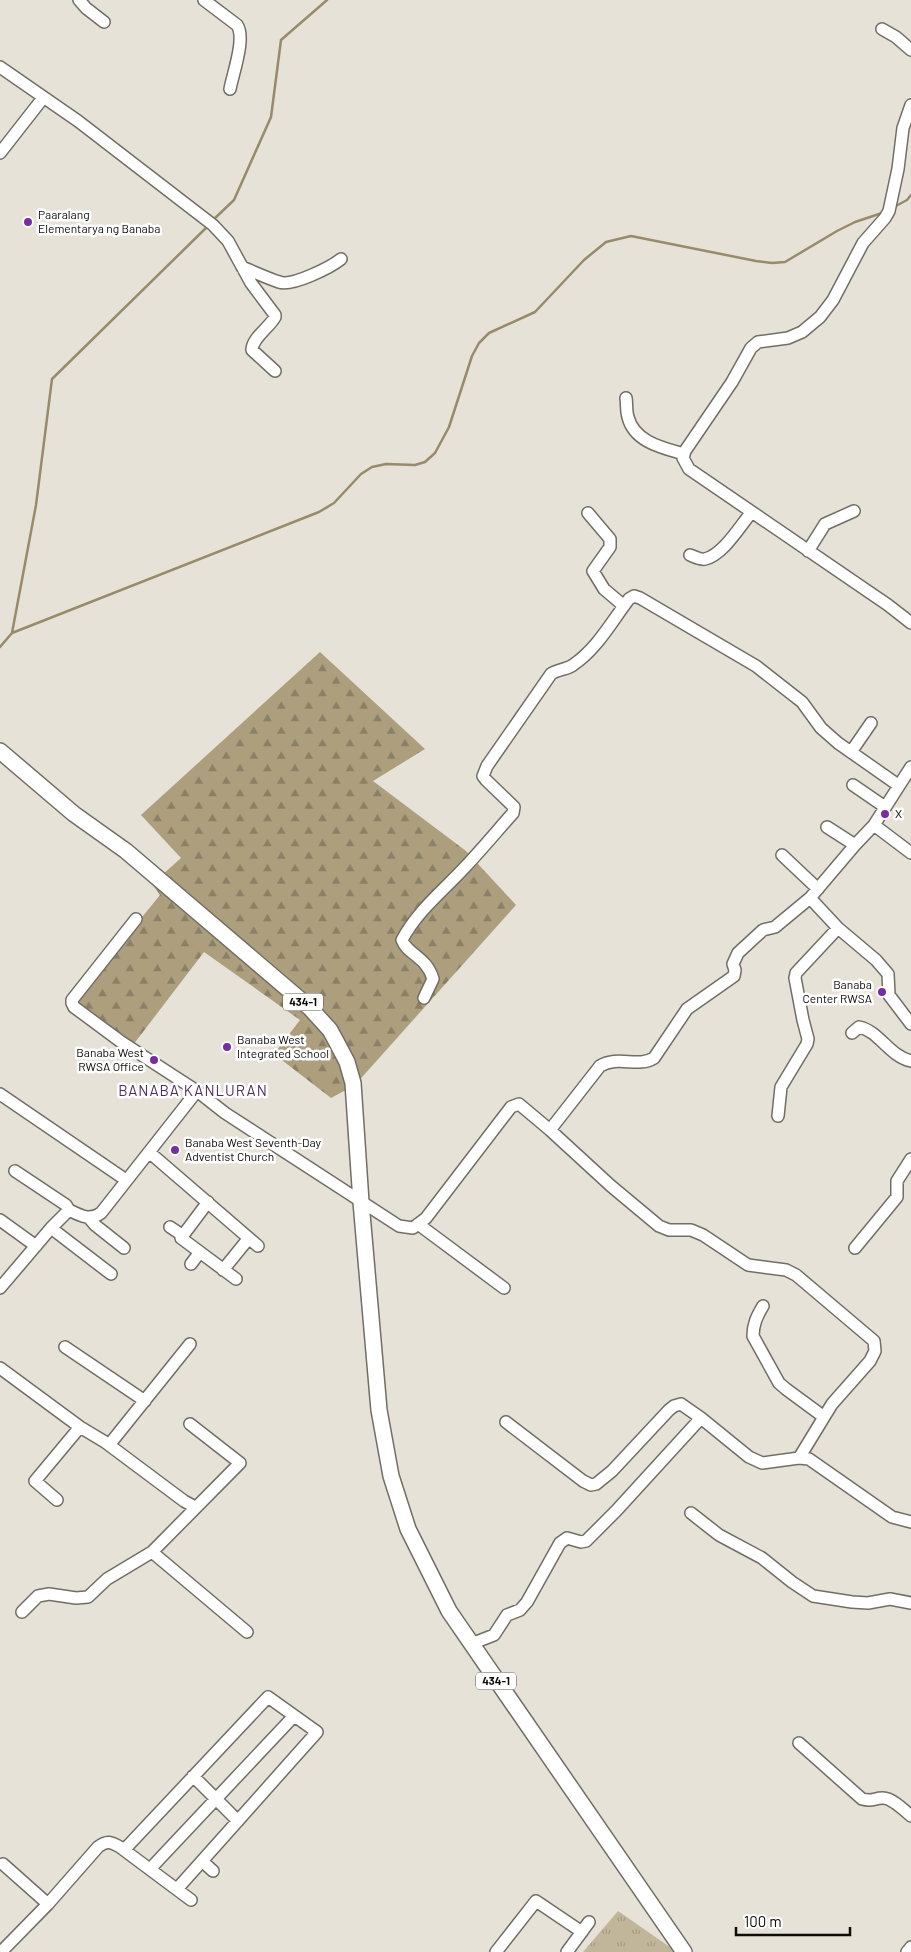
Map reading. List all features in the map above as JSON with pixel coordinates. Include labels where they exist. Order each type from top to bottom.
[{"type":"main road","name":"434-1","points":[[0,751],[74,814],[126,851],[310,1008],[330,1030],[344,1056],[353,1083],[361,1202],[380,1410],[391,1476],[408,1529],[449,1612],[684,1952]]},
{"type":"street","points":[[79,0],[104,22]]},
{"type":"street","points":[[204,0],[237,24],[240,29],[241,40],[230,89]]},
{"type":"street","points":[[882,29],[911,50]]},
{"type":"street","points":[[0,67],[78,121],[213,225],[228,241],[263,301],[275,314],[276,317],[272,323],[254,342],[252,350],[275,371]]},
{"type":"street","points":[[0,153],[43,98]]},
{"type":"street","points":[[911,105],[903,128],[898,169],[889,210],[863,243],[834,300],[820,317],[802,332],[788,338],[758,342],[751,348],[732,382],[684,454],[683,462],[689,469],[750,513],[888,605],[911,623]]},
{"type":"street","points":[[242,267],[286,283],[323,271],[342,259]]},
{"type":"street","points":[[626,398],[628,418],[637,433],[656,446],[684,454]]},
{"type":"street","points":[[808,551],[825,524],[854,511]]},
{"type":"street","points":[[588,513],[610,539],[610,547],[593,571],[604,589],[624,606]]},
{"type":"street","points":[[690,555],[705,559],[715,555],[750,513]]},
{"type":"street","points":[[424,998],[433,979],[431,972],[426,964],[408,949],[402,940],[410,926],[421,913],[467,866],[513,813],[514,807],[510,802],[486,780],[484,776],[487,766],[552,674],[557,669],[571,667],[583,657],[596,644],[624,606],[634,596],[756,666],[802,702],[820,728],[898,785]]},
{"type":"street","points":[[851,752],[871,723]]},
{"type":"street","points":[[550,1130],[600,1066],[608,1061],[648,1062],[654,1058],[687,1009],[734,976],[733,964],[738,953],[763,930],[775,927],[818,889],[874,825],[911,767]]},
{"type":"street","points":[[853,785],[885,807]]},
{"type":"street","points":[[874,825],[911,853]]},
{"type":"street","points":[[827,827],[855,845]]},
{"type":"street","points":[[782,855],[818,889]]},
{"type":"street","points":[[810,898],[838,928],[876,960],[888,974],[889,995],[911,1024]]},
{"type":"street","points":[[136,919],[72,1000],[74,1007],[120,1041],[197,1091],[225,1113],[399,1226],[413,1228],[426,1218],[511,1107],[518,1104],[659,1226],[669,1230],[691,1230],[703,1235],[748,1265],[786,1270],[796,1275],[870,1336],[874,1341],[876,1350],[870,1361],[832,1404],[799,1458]]},
{"type":"street","points":[[778,1116],[781,1087],[807,1044],[808,1039],[803,1020],[796,972],[838,928]]},
{"type":"street","points":[[852,1032],[859,1027],[866,1028],[893,1053],[902,1059],[911,1061]]},
{"type":"street","points":[[89,1218],[102,1213],[197,1091]]},
{"type":"street","points":[[0,1094],[126,1180]]},
{"type":"street","points":[[149,1152],[258,1246]]},
{"type":"street","points":[[855,1248],[897,1197],[897,1181],[911,1159]]},
{"type":"street","points":[[15,1171],[66,1205],[69,1210],[89,1218],[124,1248]]},
{"type":"street","points":[[182,1235],[208,1202]]},
{"type":"street","points":[[0,1288],[69,1210]]},
{"type":"street","points":[[0,1220],[36,1246]]},
{"type":"street","points":[[418,1224],[504,1288]]},
{"type":"street","points":[[170,1227],[182,1235],[181,1238],[236,1279]]},
{"type":"street","points":[[52,1228],[111,1274]]},
{"type":"street","points":[[223,1270],[249,1238]]},
{"type":"street","points":[[191,1264],[200,1252]]},
{"type":"street","points":[[763,1306],[756,1318],[753,1336],[779,1383],[824,1417]]},
{"type":"street","points":[[109,1445],[190,1344]]},
{"type":"street","points":[[66,1347],[145,1401]]},
{"type":"street","points":[[0,1368],[80,1427],[109,1445],[184,1501],[195,1507]]},
{"type":"street","points":[[506,1422],[582,1481],[591,1485],[596,1484],[612,1471],[674,1406],[680,1404],[701,1418],[749,1457],[762,1463],[799,1458],[809,1459],[892,1517],[911,1522]]},
{"type":"street","points":[[471,1644],[494,1635],[507,1615],[520,1610],[527,1602],[560,1543],[567,1538],[581,1542],[586,1541],[701,1418]]},
{"type":"street","points":[[22,1612],[38,1596],[49,1594],[76,1598],[88,1597],[107,1580],[152,1552],[240,1463],[190,1424]]},
{"type":"street","points":[[57,1500],[35,1480],[80,1427]]},
{"type":"street","points":[[691,1513],[719,1535],[762,1558],[813,1596],[852,1602],[868,1603],[890,1600],[911,1604]]},
{"type":"street","points":[[152,1552],[247,1632]]},
{"type":"street","points":[[124,1850],[268,1697],[317,1732],[177,1889]]},
{"type":"street","points":[[150,1869],[294,1716]]},
{"type":"street","points":[[799,1744],[862,1799],[872,1801],[883,1798],[892,1801],[911,1816]]},
{"type":"street","points":[[193,1776],[238,1821]]},
{"type":"street","points":[[1,1952],[104,1842],[110,1842],[124,1850],[191,1900]]},
{"type":"street","points":[[202,1860],[213,1871]]},
{"type":"street","points":[[3,1864],[48,1904]]},
{"type":"street","points":[[496,1952],[536,1901],[582,1932]]},
{"type":"street","points":[[567,1952],[589,1922]]},
{"type":"street","points":[[906,1952],[911,1947]]},
{"type":"green space","points":[[320,652],[425,749],[373,781],[466,851],[516,905],[355,1085],[331,1098],[274,1054],[300,1020],[204,952],[133,1045],[74,1001],[160,895],[152,884],[181,858],[141,815]]},
{"type":"green space","points":[[618,1911],[677,1952],[583,1952]]},
{"type":"waterway","points":[[213,220],[234,200],[271,117],[281,40],[327,0]]},
{"type":"waterway","points":[[894,207],[907,200],[911,195]]},
{"type":"waterway","points":[[0,647],[12,633],[319,512],[334,503],[361,474],[372,467],[386,464],[415,465],[425,462],[435,453],[449,427],[472,356],[479,343],[489,333],[535,312],[584,260],[606,242],[631,236],[756,261],[785,262],[837,231],[855,222],[885,212]]},
{"type":"waterway","points":[[12,633],[36,505],[52,379],[208,226]]},
{"type":"place","name":"Paaralang Elementarya ng Banaba","points":[[28,222]]},
{"type":"place","name":"X","points":[[885,814]]},
{"type":"place","name":"Banaba Center RWSA","points":[[882,992]]},
{"type":"place","name":"Banaba West Integrated School","points":[[227,1047]]},
{"type":"place","name":"Banaba West RWSA Office","points":[[154,1060]]},
{"type":"place","name":"Banaba West Seventh-Day Adventist Church","points":[[175,1150]]},
{"type":"district","name":"BANABA KANLURAN","points":[[193,1091]]}]
